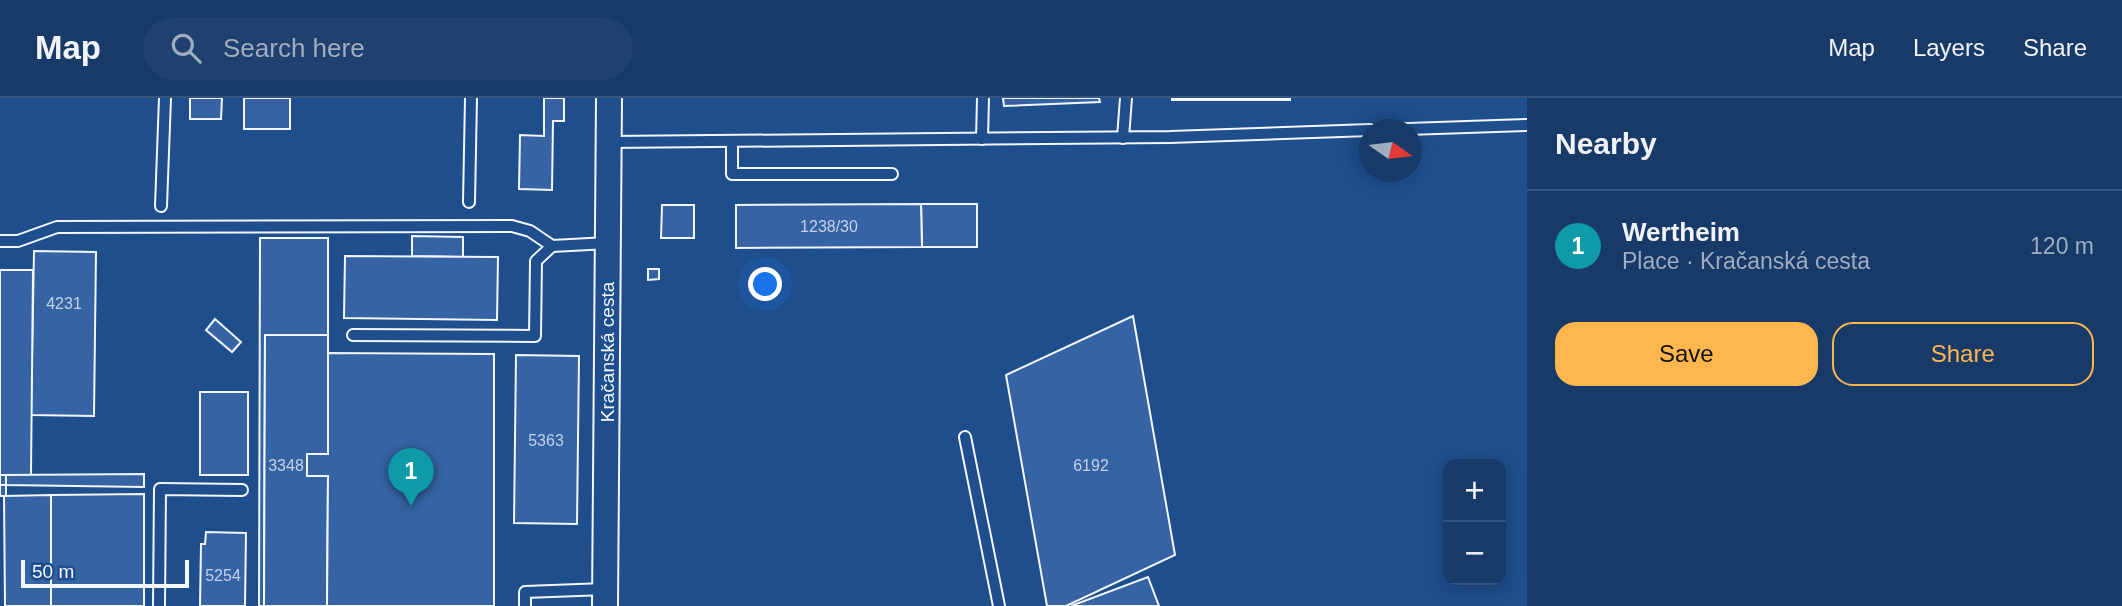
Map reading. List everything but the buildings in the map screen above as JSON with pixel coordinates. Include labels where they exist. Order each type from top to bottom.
[{"type":"street","name":"Kračanská cesta","points":[[605,598],[609,98]]},
{"type":"lane","points":[[160,206],[165,98]]},
{"type":"lane","points":[[469,202],[471,98]]},
{"type":"lane","points":[[982,139],[983,98]]},
{"type":"lane","points":[[1123,138],[1126,98]]},
{"type":"lane","points":[[1422,129],[1527,125]]},
{"type":"lane","points":[[609,142],[1123,138],[1359,130]]},
{"type":"lane","points":[[732,141],[732,174],[892,174]]},
{"type":"lane","points":[[0,241],[18,241],[57,227],[512,226],[530,231],[552,246],[607,243]]},
{"type":"lane","points":[[353,335],[535,336],[536,261],[552,246]]},
{"type":"lane","points":[[965,437],[999,606]]},
{"type":"lane","points":[[159,606],[160,489],[242,489]]},
{"type":"lane","points":[[525,606],[525,592],[605,598]]},
{"type":"place","name":"Wertheim","points":[[411,506]]}]
